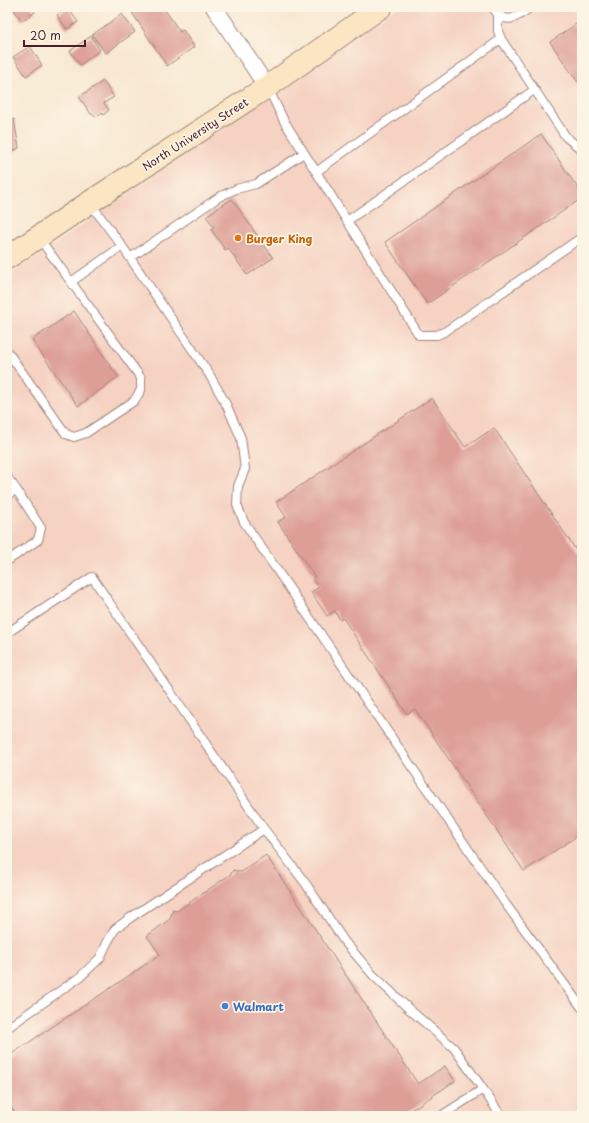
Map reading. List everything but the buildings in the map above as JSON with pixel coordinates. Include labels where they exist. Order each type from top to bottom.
[{"type":"main road","name":"North University Street","points":[[7,258],[267,87],[381,7]]},
{"type":"street","points":[[214,7],[267,87]]},
{"type":"lane","points":[[492,7],[498,16],[498,31],[501,39],[566,137],[582,150]]},
{"type":"lane","points":[[498,16],[506,19],[514,18],[531,7]]},
{"type":"lane","points":[[316,172],[501,39]]},
{"type":"lane","points":[[267,87],[284,122],[419,335],[437,334],[446,331],[582,237]]},
{"type":"lane","points":[[346,221],[534,90]]},
{"type":"lane","points":[[130,258],[219,197],[236,189],[256,184],[304,153]]},
{"type":"lane","points":[[90,202],[122,246],[208,374],[226,404],[241,438],[245,469],[238,486],[237,504],[244,522],[505,902],[582,1008]]},
{"type":"lane","points":[[7,351],[66,434],[74,437],[86,433],[134,401],[141,390],[141,378],[38,237]]},
{"type":"lane","points":[[72,282],[122,246]]},
{"type":"lane","points":[[7,477],[42,528],[38,540],[7,561]]},
{"type":"lane","points":[[7,496],[16,490]]},
{"type":"lane","points":[[7,633],[92,577],[264,829],[306,884],[344,941],[368,969],[409,1009],[454,1048],[501,1116]]},
{"type":"lane","points":[[7,1028],[80,977],[100,958],[115,929],[264,829]]},
{"type":"lane","points":[[441,1116],[483,1089]]},
{"type":"shaded area","points":[[397,7],[582,7],[582,1116],[7,1116],[7,277]]},
{"type":"place","name":"Burger King","points":[[238,238]]},
{"type":"place","name":"Walmart","points":[[225,1006]]}]
